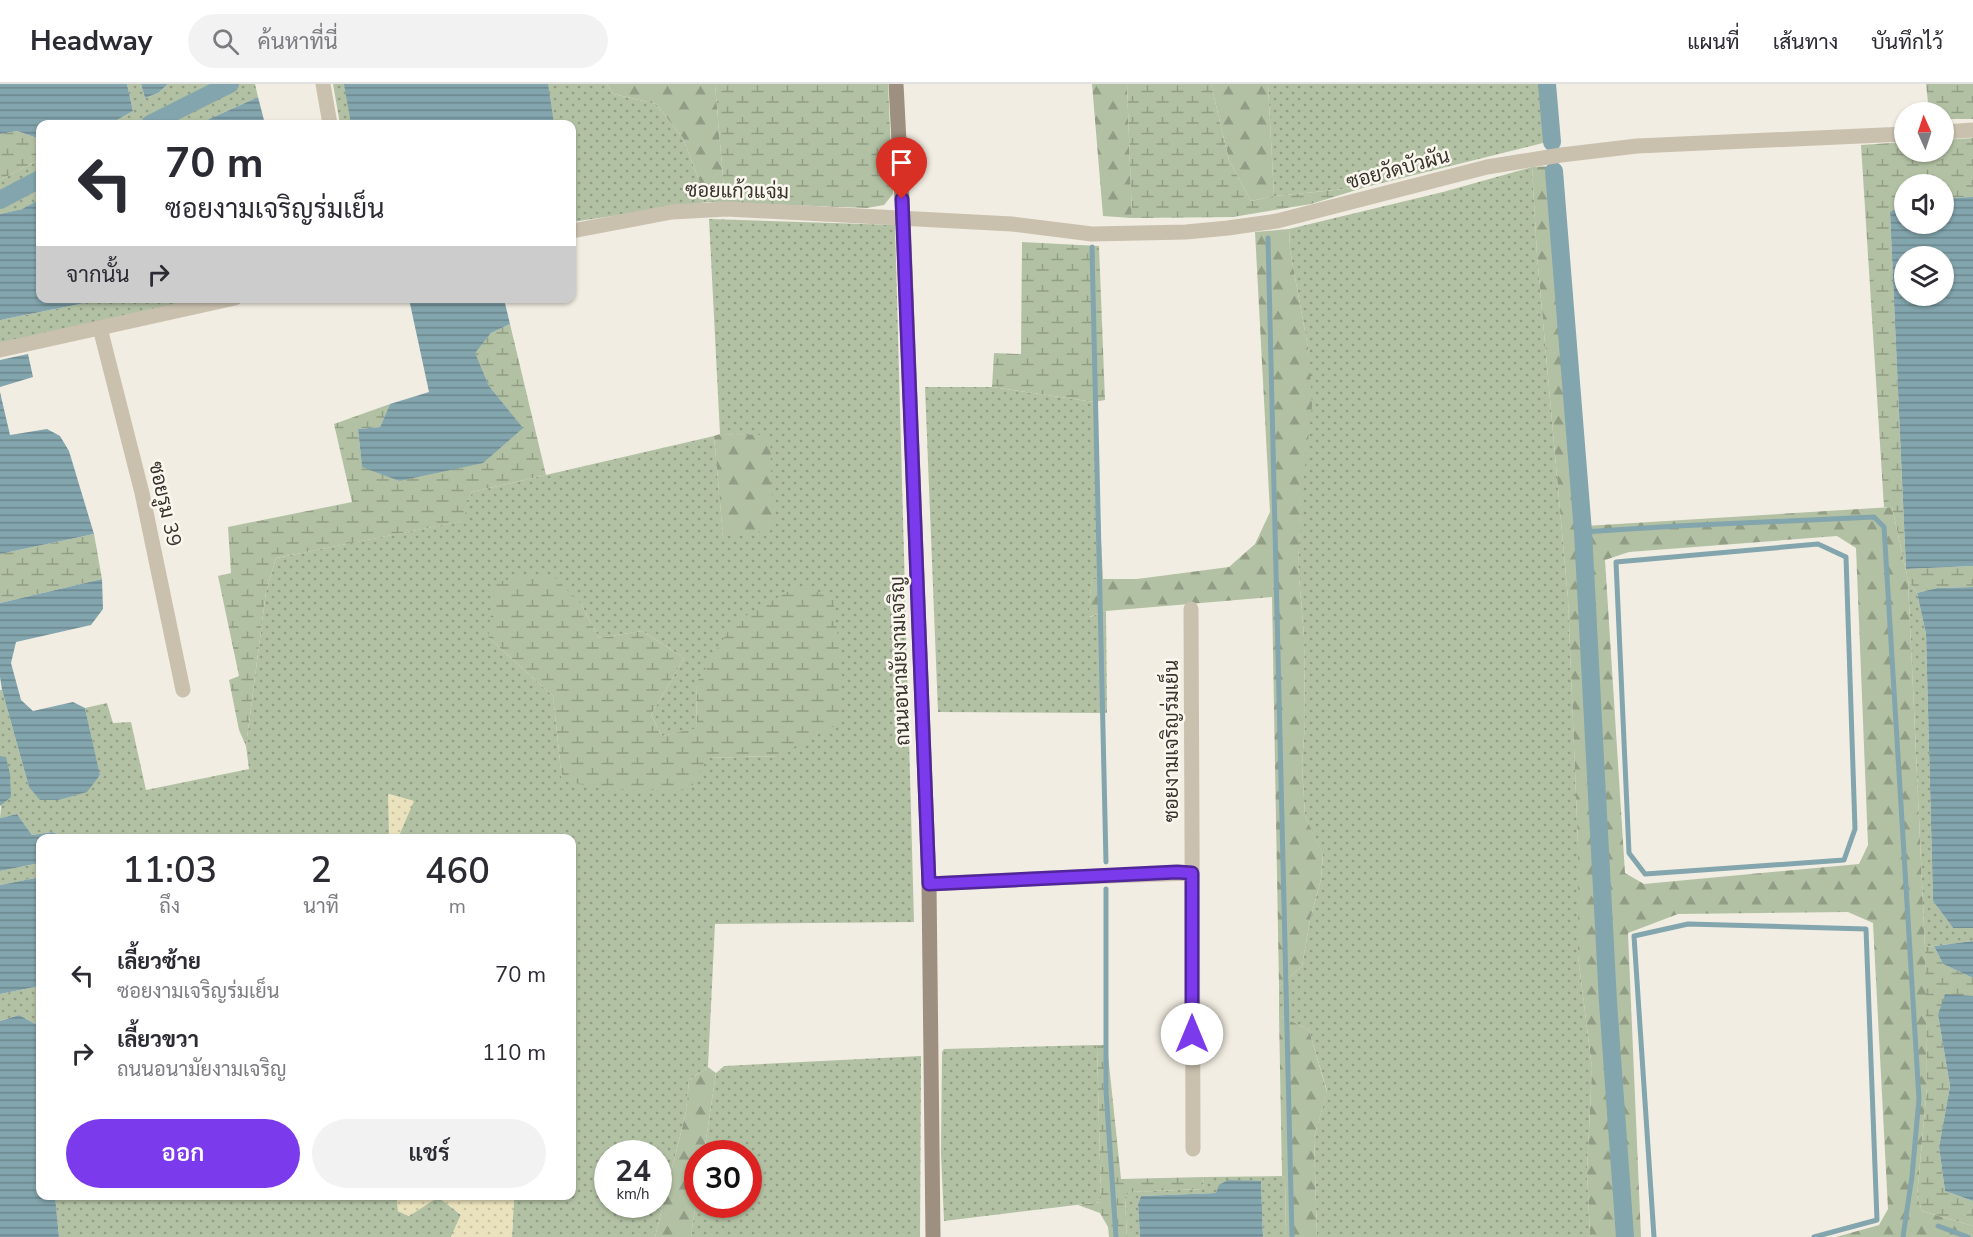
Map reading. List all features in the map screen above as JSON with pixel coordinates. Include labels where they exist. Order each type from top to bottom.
[{"type":"street","points":[[323,84],[329,120]]},
{"type":"street","name":"ถนนอนามัยงามเจริญ","points":[[896,84],[929,884],[933,1237]]},
{"type":"street","points":[[1954,131],[1973,130]]},
{"type":"street","name":"ซอยวัดบัวผัน","points":[[903,219],[1012,224],[1092,234],[1186,232],[1277,220],[1486,167],[1552,157],[1637,146],[1894,134]]},
{"type":"street","name":"ซอยแก้วแจ่ม","points":[[576,230],[672,212],[727,209],[903,219]]},
{"type":"street","points":[[0,350],[212,303]]},
{"type":"street","name":"ซอยรูม 39","points":[[100,328],[142,493],[183,690]]},
{"type":"street","name":"ซอยงามเจริญร่มเย็น","points":[[1191,609],[1194,817],[1192,873],[1193,1149]]},
{"type":"street","points":[[929,884],[1192,873]]},
{"type":"green space","points":[[127,84],[141,84],[145,98],[158,93],[168,84],[255,84],[258,97],[207,120],[117,120],[133,111]]},
{"type":"green space","points":[[333,84],[606,84],[614,94],[656,104],[683,138],[707,202],[576,221],[576,120],[339,120]]},
{"type":"green space","points":[[606,84],[715,84],[724,189],[707,202],[683,138],[656,104],[614,94]]},
{"type":"green space","points":[[715,84],[888,84],[893,194],[884,205],[867,208],[707,202],[724,189]]},
{"type":"green space","points":[[1092,84],[1127,84],[1132,218],[1103,216]]},
{"type":"green space","points":[[1127,84],[1211,84],[1229,160],[1251,201],[1274,196],[1366,187],[1311,204],[1233,217],[1132,218]]},
{"type":"green space","points":[[1211,84],[1268,84],[1274,196],[1251,201],[1229,160]]},
{"type":"green space","points":[[1268,84],[1542,84],[1547,142],[1366,187],[1274,196]]},
{"type":"green space","points":[[1926,84],[1973,84],[1973,119],[1954,119],[1954,102],[1928,102]]},
{"type":"green space","points":[[17,131],[36,138],[36,161],[0,180],[0,134]]},
{"type":"green space","points":[[1973,138],[1973,197],[1954,198],[1954,174],[1894,174],[1894,209],[1890,212],[1906,569],[1973,566],[1973,587],[1937,588],[1917,593],[1908,580],[1892,507],[1884,507],[1861,145],[1894,143],[1894,162],[1954,162],[1954,139]]},
{"type":"green space","points":[[36,161],[36,201],[22,209],[0,214],[0,180]]},
{"type":"green space","points":[[1558,166],[1563,175],[1585,526],[1892,507],[1908,580],[1926,970],[1927,1087],[1917,1196],[1922,1211],[1973,1226],[1973,1237],[1836,1237],[1879,1225],[1888,1209],[1873,923],[1848,912],[1678,914],[1628,933],[1641,1237],[1590,1237],[1587,1171],[1592,1068],[1578,956],[1578,845],[1568,599],[1537,255],[1532,167]],"holes":[[[1837,536],[1856,548],[1868,845],[1859,864],[1644,884],[1625,873],[1605,560],[1629,552]]]},
{"type":"green space","points":[[1532,167],[1537,255],[1568,599],[1578,845],[1578,956],[1592,1068],[1587,1171],[1590,1237],[1317,1237],[1314,1138],[1327,1091],[1309,1030],[1279,1015],[1279,986],[1302,966],[1310,920],[1321,879],[1323,855],[1305,816],[1302,765],[1305,722],[1304,637],[1298,563],[1309,353],[1290,250],[1289,229],[1443,192]]},
{"type":"green space","points":[[709,219],[895,225],[914,922],[715,924],[708,1067],[689,1080],[686,1112],[672,1168],[672,1140],[594,1140],[594,1218],[660,1218],[655,1237],[512,1237],[514,1200],[576,1200],[576,834],[400,834],[413,801],[389,794],[389,834],[57,834],[52,832],[32,835],[17,814],[0,818],[6,758],[0,756],[0,690],[2,690],[29,787],[100,776],[85,708],[107,703],[113,723],[131,722],[146,790],[249,769],[246,746],[266,592],[276,558],[462,521],[472,492],[714,436],[723,536],[770,436],[720,434]],"holes":[[[581,604],[599,638],[642,631],[684,658],[651,715],[662,736],[697,729],[696,684],[777,756],[707,758],[562,780],[553,696],[488,637]]]},
{"type":"green space","points":[[1289,229],[1290,250],[1309,353],[1312,406],[1303,485],[1298,563],[1304,637],[1305,722],[1302,765],[1305,816],[1323,854],[1321,879],[1310,920],[1302,966],[1279,986],[1272,597],[1106,611],[1089,617],[1089,605],[1092,579],[1137,579],[1229,567],[1255,544],[1270,512],[1255,232]]},
{"type":"green space","points":[[1022,242],[1099,246],[1105,400],[1094,402],[992,387],[994,353],[1021,354]]},
{"type":"green space","points":[[85,303],[186,303],[0,346],[0,320]]},
{"type":"green space","points":[[510,324],[546,475],[472,492],[463,521],[276,558],[266,592],[246,746],[239,730],[229,680],[239,676],[218,576],[231,573],[228,527],[352,502],[334,424],[390,404],[380,427],[358,429],[362,466],[399,481],[522,428],[489,386],[474,353],[491,333]]},
{"type":"green space","points":[[925,387],[992,387],[1094,402],[1103,579],[1092,580],[1089,605],[1090,617],[1106,611],[1107,713],[938,712]]},
{"type":"green space","points":[[720,434],[770,435],[773,530],[723,536],[714,436]]},
{"type":"green space","points":[[94,534],[102,579],[0,603],[0,554]]},
{"type":"green space","points":[[529,574],[555,578],[581,604],[599,638],[642,631],[684,658],[651,715],[662,736],[697,728],[696,684],[733,623],[796,587],[833,596],[842,673],[838,724],[777,756],[707,758],[690,790],[607,790],[562,780],[553,696],[488,637],[495,583]]},
{"type":"green space","points":[[1908,580],[1917,593],[1926,634],[1933,901],[1953,928],[1973,928],[1973,941],[1925,947]]},
{"type":"green space","points":[[36,864],[36,878],[0,885],[0,871]]},
{"type":"green space","points":[[1934,946],[1943,964],[1973,978],[1973,996],[1938,1015],[1950,1086],[1939,1147],[1945,1191],[1973,1201],[1973,1226],[1922,1211],[1917,1196],[1927,1087],[1925,947]]},
{"type":"green space","points":[[36,987],[36,1024],[19,1015],[0,1021],[0,994]]},
{"type":"green space","points":[[1279,1015],[1309,1030],[1327,1092],[1314,1138],[1317,1237],[1286,1237],[1285,1178],[1282,1176]]},
{"type":"green space","points":[[1097,1045],[1101,1202],[944,1221],[941,1154],[942,1052],[944,1049]]},
{"type":"green space","points":[[1097,1045],[1107,1045],[1121,1179],[1204,1177],[1203,1189],[1130,1192],[1125,1197],[1127,1237],[1109,1237],[1108,1227],[1100,1213],[1078,1205],[1101,1202]]},
{"type":"green space","points":[[921,1056],[920,1237],[691,1237],[694,1218],[762,1218],[762,1140],[706,1140],[716,1073],[724,1066]]},
{"type":"green space","points":[[708,1067],[716,1073],[706,1140],[684,1140],[684,1218],[694,1218],[691,1237],[655,1237],[660,1218],[672,1218],[672,1168],[686,1112],[689,1080]]},
{"type":"green space","points":[[1282,1176],[1285,1178],[1286,1237],[1263,1237],[1261,1181],[1216,1193],[1141,1196],[1138,1204],[1140,1237],[1127,1237],[1125,1197],[1130,1192],[1203,1189],[1204,1177]]},
{"type":"green space","points":[[55,1200],[397,1200],[398,1211],[409,1216],[433,1200],[442,1200],[461,1215],[451,1237],[59,1237]]},
{"type":"sand","points":[[388,794],[414,801],[400,834],[389,834]]},
{"type":"sand","points":[[397,1200],[433,1200],[409,1216],[398,1211]]},
{"type":"sand","points":[[442,1200],[514,1200],[512,1237],[451,1237],[461,1214]]},
{"type":"water","points":[[0,84],[127,84],[133,111],[117,120],[36,120],[36,138],[17,131],[0,134]]},
{"type":"water","points":[[141,84],[168,84],[158,93],[145,98]]},
{"type":"water","points":[[344,84],[548,84],[553,120],[350,120]]},
{"type":"water","points":[[258,97],[264,120],[207,120]]},
{"type":"water","points":[[1973,197],[1973,566],[1906,569],[1894,306],[1954,306],[1954,246],[1894,246],[1894,301],[1890,212],[1894,209],[1894,234],[1954,234],[1954,198]]},
{"type":"water","points":[[36,201],[36,303],[85,303],[0,320],[0,214],[22,209]]},
{"type":"water","points":[[410,303],[505,303],[510,324],[491,333],[475,353],[489,386],[523,428],[483,463],[399,481],[362,467],[358,429],[380,427],[390,404],[429,392]]},
{"type":"water","points":[[28,354],[33,377],[0,387],[0,360]]},
{"type":"water","points":[[0,392],[10,435],[47,429],[60,436],[69,451],[94,534],[0,554]]},
{"type":"water","points":[[102,579],[103,609],[91,625],[16,642],[11,663],[21,700],[33,711],[73,702],[85,708],[100,775],[87,792],[58,800],[40,800],[29,787],[2,690],[0,603]]},
{"type":"water","points":[[1973,587],[1973,928],[1953,928],[1933,901],[1926,634],[1917,593],[1937,588]]},
{"type":"water","points":[[0,756],[6,757],[10,774],[11,797],[0,806]]},
{"type":"water","points":[[17,814],[32,835],[36,834],[36,864],[0,871],[0,818]]},
{"type":"water","points":[[36,878],[36,987],[0,994],[0,885]]},
{"type":"water","points":[[1973,941],[1973,978],[1943,964],[1934,946]]},
{"type":"water","points":[[1945,994],[1973,996],[1973,1201],[1945,1191],[1939,1147],[1950,1086],[1938,1015]]},
{"type":"water","points":[[19,1015],[36,1024],[36,1200],[55,1200],[59,1237],[0,1237],[0,1021]]},
{"type":"water","points":[[1228,1180],[1261,1181],[1263,1237],[1140,1237],[1138,1204],[1141,1196],[1216,1193],[1219,1185]]},
{"type":"waterway","points":[[158,120],[230,84]]},
{"type":"waterway","points":[[1547,84],[1552,142]]},
{"type":"waterway","points":[[1554,171],[1583,532],[1608,1002],[1625,1237]]},
{"type":"waterway","points":[[0,200],[36,181]]},
{"type":"waterway","points":[[1268,238],[1292,1237]]},
{"type":"waterway","points":[[1092,247],[1106,862]]},
{"type":"waterway","points":[[1583,532],[1874,517],[1884,527],[1919,1099],[1912,1176],[1903,1237]]},
{"type":"waterway","points":[[1818,544],[1846,557],[1855,829],[1844,860],[1645,874],[1629,853],[1616,562],[1818,544]]},
{"type":"waterway","points":[[1106,889],[1106,1091],[1116,1237]]},
{"type":"waterway","points":[[1654,1237],[1634,936],[1688,924],[1866,929],[1877,1220],[1814,1237]]},
{"type":"waterway","points":[[1938,1226],[1968,1237]]},
{"type":"route","points":[[902,199],[929,884],[1192,873],[1192,1034]]}]
